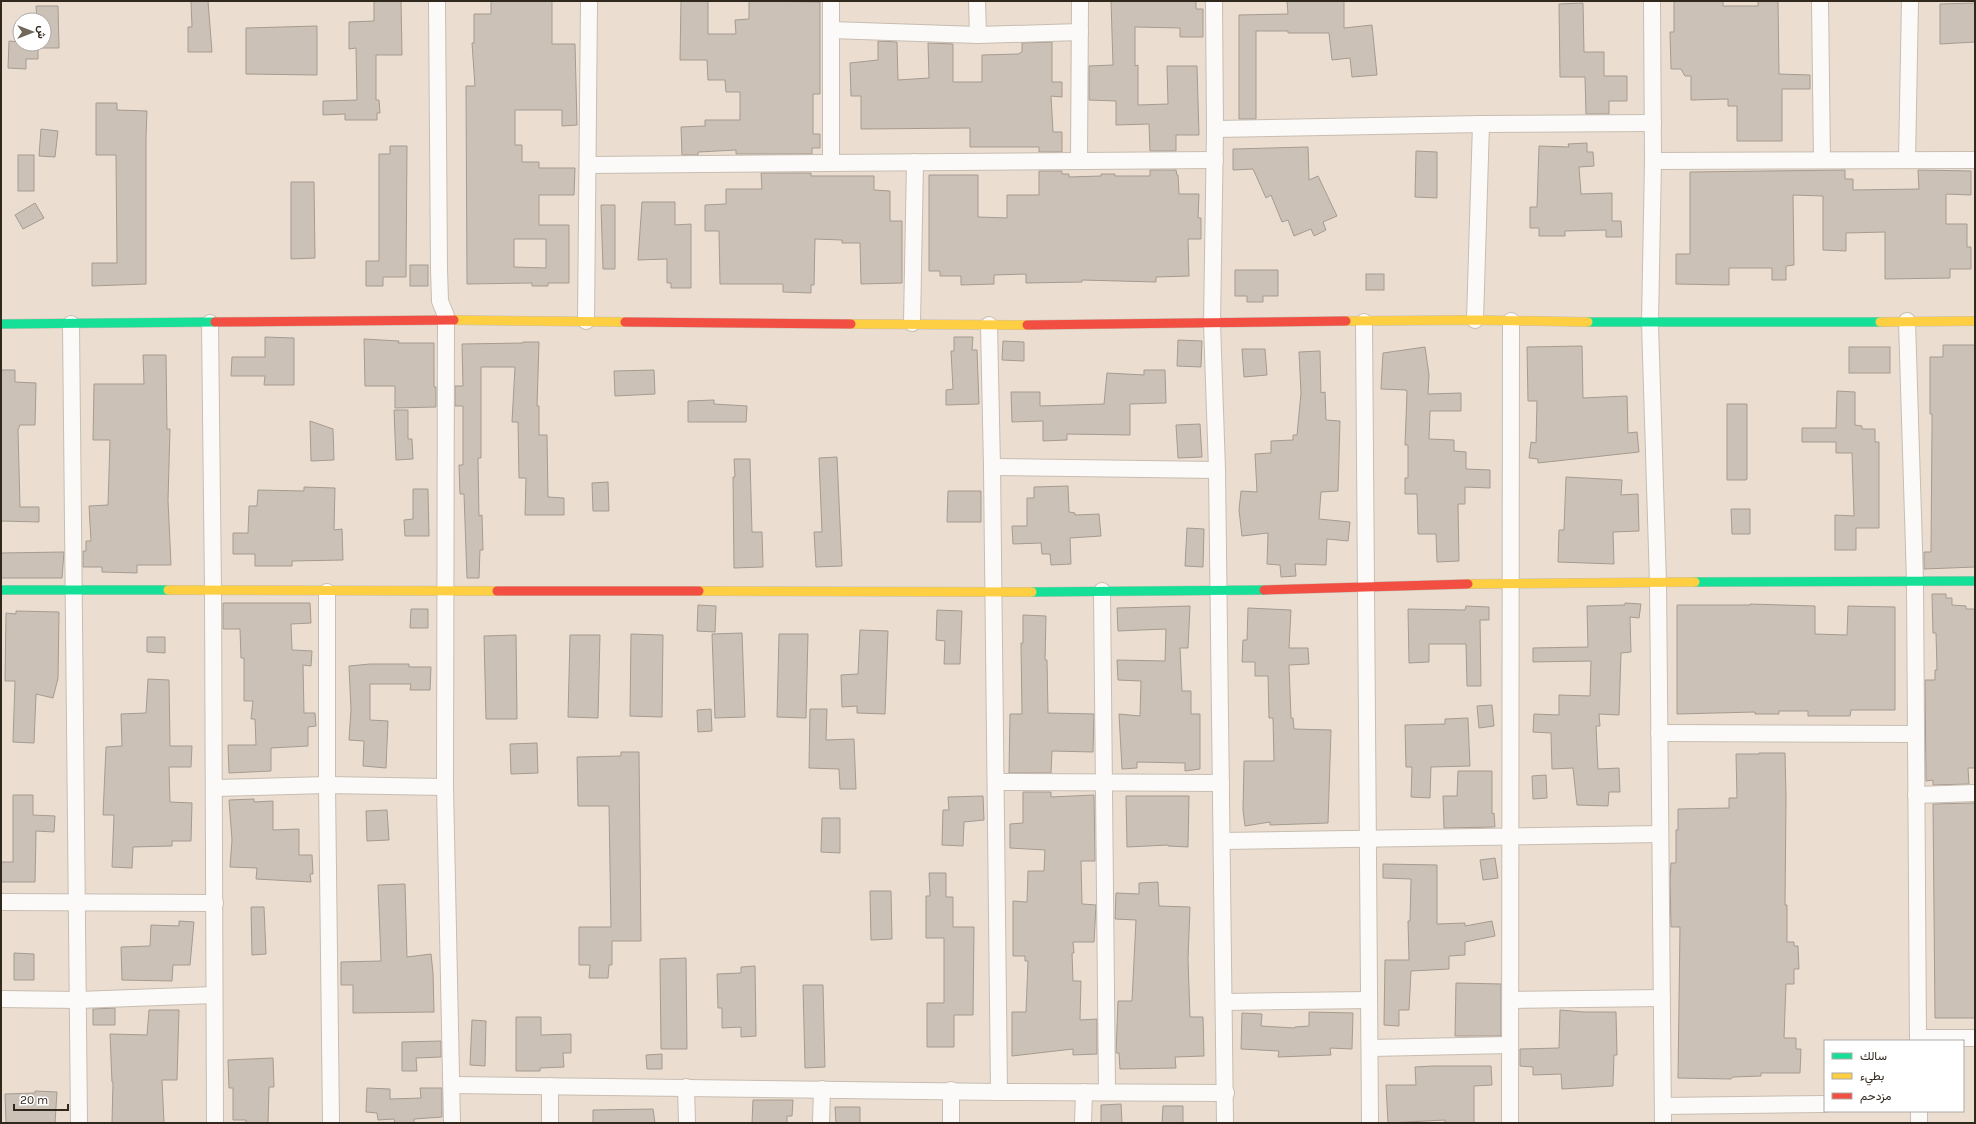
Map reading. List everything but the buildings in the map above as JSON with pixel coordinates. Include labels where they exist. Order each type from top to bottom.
[{"type":"street","points":[[437,1],[439,269],[440,301],[446,314],[445,787],[452,1123]]},
{"type":"street","points":[[586,321],[589,1]]},
{"type":"street","points":[[831,1],[831,163]]},
{"type":"street","points":[[977,1],[978,34]]},
{"type":"street","points":[[1079,161],[1080,1]]},
{"type":"street","points":[[1214,1],[1215,160],[1212,323],[1219,591],[1226,1093],[1225,1123]]},
{"type":"street","points":[[1652,1],[1653,161],[1650,323],[1658,583],[1663,1123]]},
{"type":"street","points":[[1820,1],[1822,160]]},
{"type":"street","points":[[1907,160],[1910,1]]},
{"type":"street","points":[[831,30],[978,34],[1080,32]]},
{"type":"street","points":[[1215,129],[1481,124],[1653,123]]},
{"type":"street","points":[[1475,320],[1481,124]]},
{"type":"street","points":[[588,165],[1215,160]]},
{"type":"street","points":[[1653,161],[1975,160]]},
{"type":"street","points":[[912,324],[915,162]]},
{"type":"street","points":[[1,324],[446,320],[989,325],[1475,320],[1650,323],[1975,321]]},
{"type":"street","points":[[1510,1123],[1511,321]]},
{"type":"street","points":[[1907,321],[1915,582],[1918,1039],[1975,1038]]},
{"type":"street","points":[[1364,322],[1370,1123]]},
{"type":"street","points":[[210,323],[213,590],[215,1123]]},
{"type":"street","points":[[71,324],[79,1123]]},
{"type":"street","points":[[989,325],[994,592],[999,1092]]},
{"type":"street","points":[[992,467],[1217,470]]},
{"type":"street","points":[[1,590],[213,590],[327,592],[1219,591],[1510,583],[1975,581]]},
{"type":"street","points":[[1102,591],[1107,1092]]},
{"type":"street","points":[[327,592],[327,785],[331,1123]]},
{"type":"street","points":[[1659,733],[1916,734]]},
{"type":"street","points":[[996,782],[1221,782]]},
{"type":"street","points":[[214,788],[327,785],[445,787]]},
{"type":"street","points":[[1916,795],[1975,793]]},
{"type":"street","points":[[1222,841],[1369,837],[1660,834]]},
{"type":"street","points":[[1,902],[214,903]]},
{"type":"street","points":[[1,999],[78,1000],[214,995]]},
{"type":"street","points":[[1511,1000],[1662,998]]},
{"type":"street","points":[[1224,1002],[1369,1000]]},
{"type":"street","points":[[1370,1048],[1510,1045]]},
{"type":"street","points":[[452,1085],[951,1090],[999,1092],[1226,1093]]},
{"type":"street","points":[[550,1086],[550,1123]]},
{"type":"street","points":[[686,1087],[687,1123]]},
{"type":"street","points":[[821,1123],[822,1089]]},
{"type":"street","points":[[951,1090],[951,1123]]},
{"type":"street","points":[[1083,1123],[1084,1092]]},
{"type":"street","points":[[1663,1106],[1824,1104]]},
{"type":"street","points":[[1919,1112],[1919,1123]]},
{"type":"traffic: fast","points":[[1,324],[215,322]]},
{"type":"traffic: fast","points":[[1588,322],[1880,322]]},
{"type":"traffic: fast","points":[[1695,582],[1975,581]]},
{"type":"traffic: fast","points":[[1,590],[168,590]]},
{"type":"traffic: fast","points":[[1032,592],[1264,590]]},
{"type":"traffic: slow","points":[[454,320],[625,322]]},
{"type":"traffic: slow","points":[[1346,321],[1475,320],[1588,322]]},
{"type":"traffic: slow","points":[[1880,322],[1975,321]]},
{"type":"traffic: slow","points":[[851,324],[1027,325]]},
{"type":"traffic: slow","points":[[1468,584],[1695,582]]},
{"type":"traffic: slow","points":[[168,590],[497,591]]},
{"type":"traffic: slow","points":[[699,591],[1032,592]]},
{"type":"traffic: jam","points":[[215,322],[454,320]]},
{"type":"traffic: jam","points":[[1027,325],[1346,321]]},
{"type":"traffic: jam","points":[[625,322],[851,324]]},
{"type":"traffic: jam","points":[[1264,590],[1468,584]]},
{"type":"traffic: jam","points":[[497,591],[699,591]]}]
